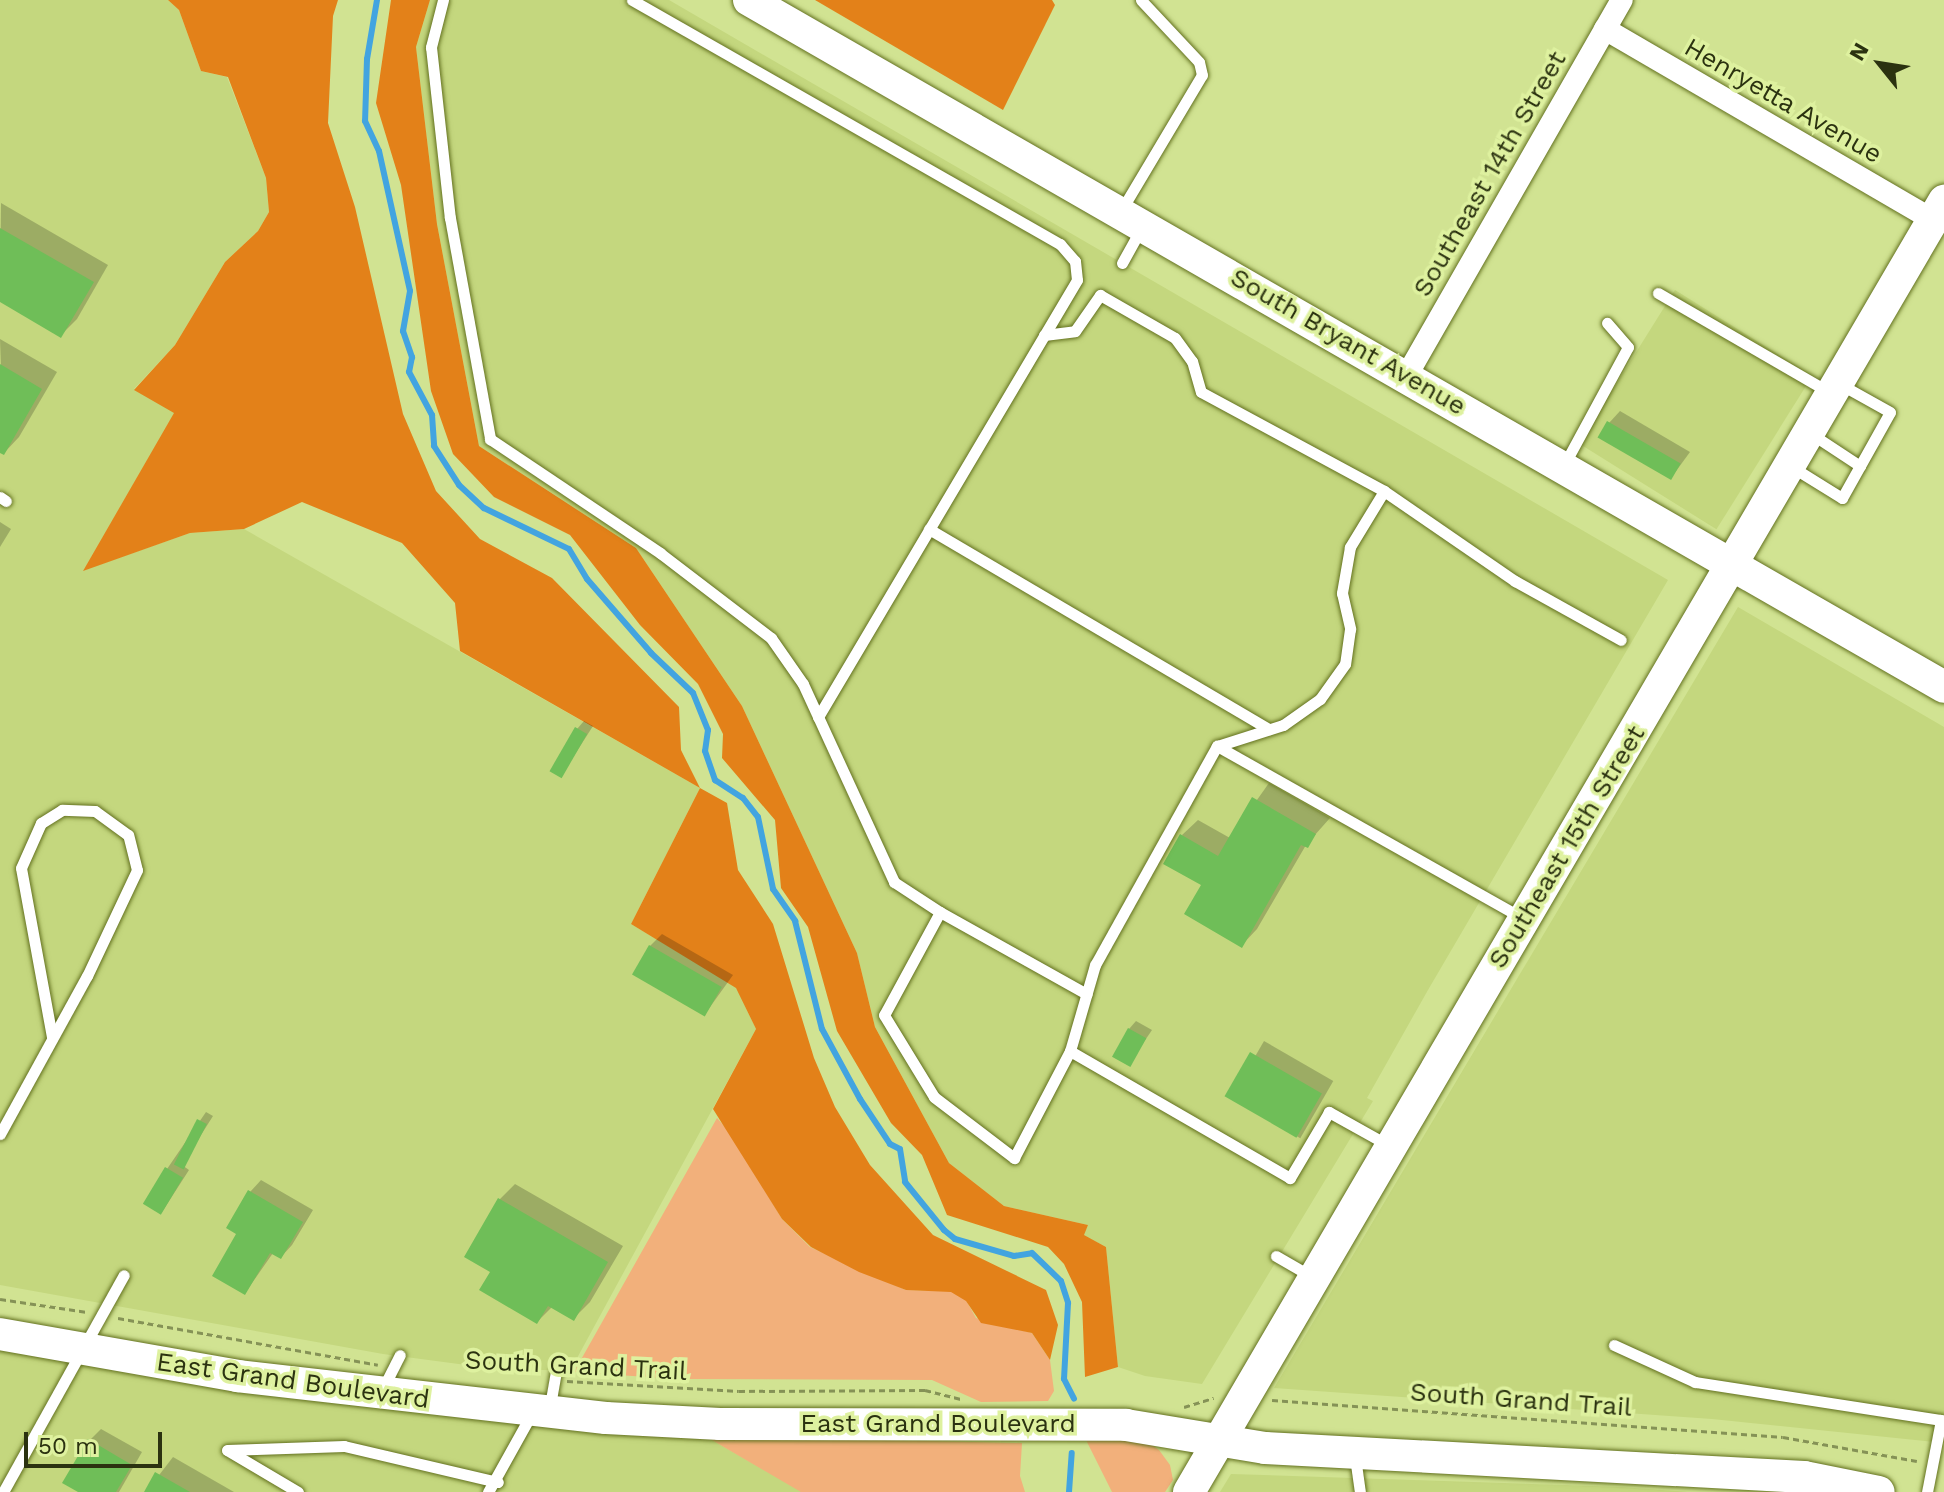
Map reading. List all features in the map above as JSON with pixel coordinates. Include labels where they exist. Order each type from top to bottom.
[{"type":"street","name":"South Bryant Avenue","points":[[749,0],[1564,465],[1944,687]]},
{"type":"street","name":"Southeast 14th Street","points":[[1407,375],[1622,0]]},
{"type":"street","name":"Henryetta Avenue","points":[[1605,29],[1938,210]]},
{"type":"street","name":"Southeast 15th Street","points":[[1189,1492],[1735,565],[1938,210]]},
{"type":"street","name":"East Grand Boulevard","points":[[0,1334],[82,1350],[386,1381],[541,1412],[720,1424],[1126,1425],[1219,1441],[1354,1453],[1804,1477],[1879,1492]]},
{"type":"lane","points":[[443,0],[431,47],[450,218],[490,439],[660,553],[771,638],[818,717],[894,882],[940,912],[1087,994]]},
{"type":"lane","points":[[632,0],[1060,244],[1075,261],[1077,280],[818,717]]},
{"type":"lane","points":[[1122,263],[1132,219],[1202,75],[1199,62],[1141,0]]},
{"type":"lane","points":[[1658,293],[1836,389],[1890,412],[1842,498],[1791,466]]},
{"type":"lane","points":[[1044,335],[1075,331],[1100,295],[1175,338],[1192,361],[1201,392],[1384,491],[1515,581],[1621,640]]},
{"type":"lane","points":[[1564,465],[1628,347],[1607,323]]},
{"type":"lane","points":[[1810,433],[1860,466]]},
{"type":"lane","points":[[940,912],[884,1015],[934,1097],[1014,1158],[1070,1051],[1095,965],[1217,746],[1269,729],[1320,699],[1345,664],[1350,629],[1342,593],[1350,547],[1384,491]]},
{"type":"lane","points":[[929,529],[1269,729]]},
{"type":"lane","points":[[1217,746],[1524,920]]},
{"type":"lane","points":[[0,1134],[52,1037],[137,870],[128,835],[95,811],[62,810],[41,823],[21,868],[39,942],[52,1037]]},
{"type":"lane","points":[[1070,1051],[1290,1178],[1329,1112],[1390,1147]]},
{"type":"lane","points":[[1276,1256],[1314,1278]]},
{"type":"lane","points":[[3,1492],[99,1314],[124,1275]]},
{"type":"lane","points":[[1614,1345],[1695,1382],[1942,1419],[1927,1492]]},
{"type":"lane","points":[[386,1381],[400,1355]]},
{"type":"lane","points":[[488,1492],[498,1482],[541,1412],[556,1376]]},
{"type":"lane","points":[[298,1492],[227,1450],[344,1446],[498,1482]]},
{"type":"lane","points":[[1354,1453],[1360,1492]]},
{"type":"path","points":[[0,1299],[99,1314],[386,1381]]},
{"type":"path","name":"South Grand Trail","points":[[556,1376],[764,1391],[925,1390],[966,1401]]},
{"type":"path","name":"South Grand Trail","points":[[1183,1407],[1216,1397],[1783,1437],[1933,1465]]},
{"type":"shaded area","points":[[0,0],[168,0],[179,10],[201,71],[227,77],[266,178],[269,212],[258,231],[225,262],[175,345],[134,389],[175,412],[84,570],[190,533],[244,529],[700,788],[631,924],[736,987],[756,1029],[570,1371],[489,1368],[383,1354],[0,1285]]},
{"type":"shaded area","points":[[168,0],[338,0],[333,16],[328,123],[355,207],[403,414],[436,491],[480,539],[552,578],[679,707],[681,750],[700,788],[460,651],[455,603],[402,543],[302,502],[244,529],[190,533],[83,571],[174,413],[134,390],[175,345],[225,262],[258,231],[269,212],[266,178],[228,77],[201,71],[179,10]]},
{"type":"shaded area","points":[[391,0],[430,0],[416,47],[437,224],[479,446],[636,548],[742,706],[857,953],[875,1027],[949,1163],[1004,1206],[1088,1225],[1084,1235],[1106,1247],[1118,1367],[1085,1377],[1082,1302],[1064,1264],[1048,1247],[947,1215],[922,1155],[891,1123],[837,1031],[808,927],[781,888],[775,820],[722,758],[723,734],[698,684],[640,625],[570,535],[494,497],[453,454],[431,391],[401,185],[376,103]]},
{"type":"shaded area","points":[[430,0],[669,0],[1668,580],[1428,990],[1367,1098],[1373,1101],[1202,1384],[1145,1376],[1118,1367],[1106,1247],[1083,1235],[1088,1225],[1004,1206],[949,1163],[875,1027],[857,953],[742,706],[636,548],[479,446],[437,224],[416,47]]},
{"type":"shaded area","points":[[815,0],[1052,0],[1055,5],[1003,110]]},
{"type":"shaded area","points":[[1675,290],[1812,376],[1716,529],[1579,443]]},
{"type":"shaded area","points":[[1738,607],[1944,727],[1944,1443],[1712,1419],[1274,1388]]},
{"type":"shaded area","points":[[700,788],[727,803],[738,870],[773,924],[814,1058],[835,1107],[870,1165],[933,1235],[1046,1290],[1058,1325],[1050,1360],[1032,1333],[981,1323],[966,1301],[951,1292],[906,1290],[859,1272],[811,1247],[782,1219],[713,1109],[756,1029],[736,988],[631,924]]},
{"type":"shaded area","points":[[717,1118],[733,1136],[782,1219],[810,1247],[906,1290],[951,1291],[966,1300],[976,1318],[1032,1333],[1050,1360],[1054,1391],[1048,1401],[981,1402],[932,1380],[676,1379],[574,1372]]},
{"type":"shaded area","points":[[0,1345],[705,1436],[803,1492],[0,1492]]},
{"type":"shaded area","points":[[705,1436],[1022,1443],[1020,1476],[1025,1492],[801,1492]]},
{"type":"shaded area","points":[[1140,1436],[1159,1450],[1170,1465],[1173,1480],[1165,1492],[1112,1492],[1085,1438]]},
{"type":"shaded area","points":[[1231,1474],[1621,1487],[1689,1492],[1220,1492]]},
{"type":"building","points":[[0,228],[94,282],[61,338],[0,302]]},
{"type":"building","points":[[0,364],[42,389],[4,455],[0,453]]},
{"type":"building","points":[[1607,421],[1681,464],[1671,480],[1598,437]]},
{"type":"building","points":[[575,727],[587,734],[562,778],[550,771]]},
{"type":"building","points":[[1252,797],[1316,834],[1308,848],[1301,845],[1242,948],[1184,914],[1201,885],[1163,864],[1180,834],[1218,856]]},
{"type":"building","points":[[649,945],[722,987],[705,1016],[632,974]]},
{"type":"building","points":[[1128,1028],[1146,1038],[1130,1067],[1112,1057]]},
{"type":"building","points":[[1250,1052],[1322,1094],[1296,1138],[1224,1096]]},
{"type":"building","points":[[197,1119],[207,1124],[184,1169],[174,1164]]},
{"type":"building","points":[[165,1167],[183,1178],[161,1215],[143,1204]]},
{"type":"building","points":[[248,1190],[303,1222],[281,1259],[270,1253],[245,1295],[212,1276],[236,1234],[226,1228]]},
{"type":"building","points":[[498,1198],[608,1262],[574,1321],[548,1306],[537,1324],[479,1290],[490,1272],[464,1257]]},
{"type":"building","points":[[88,1439],[132,1465],[116,1492],[78,1492],[62,1483]]},
{"type":"building","points":[[155,1472],[190,1492],[144,1492]]},
{"type":"waterway","points":[[377,0],[367,59],[365,121],[379,151],[410,291],[403,331],[412,357],[409,372],[432,415],[434,446],[459,485],[484,508],[569,549],[587,579],[651,653],[693,693],[708,730],[705,751],[715,780],[743,798],[758,817],[773,889],[795,921],[822,1029],[860,1099],[890,1144],[900,1149],[905,1182],[944,1230],[955,1239],[1014,1256],[1032,1253],[1061,1281],[1068,1303],[1064,1379],[1074,1399]]},
{"type":"waterway","points":[[1069,1492],[1072,1453]]}]
